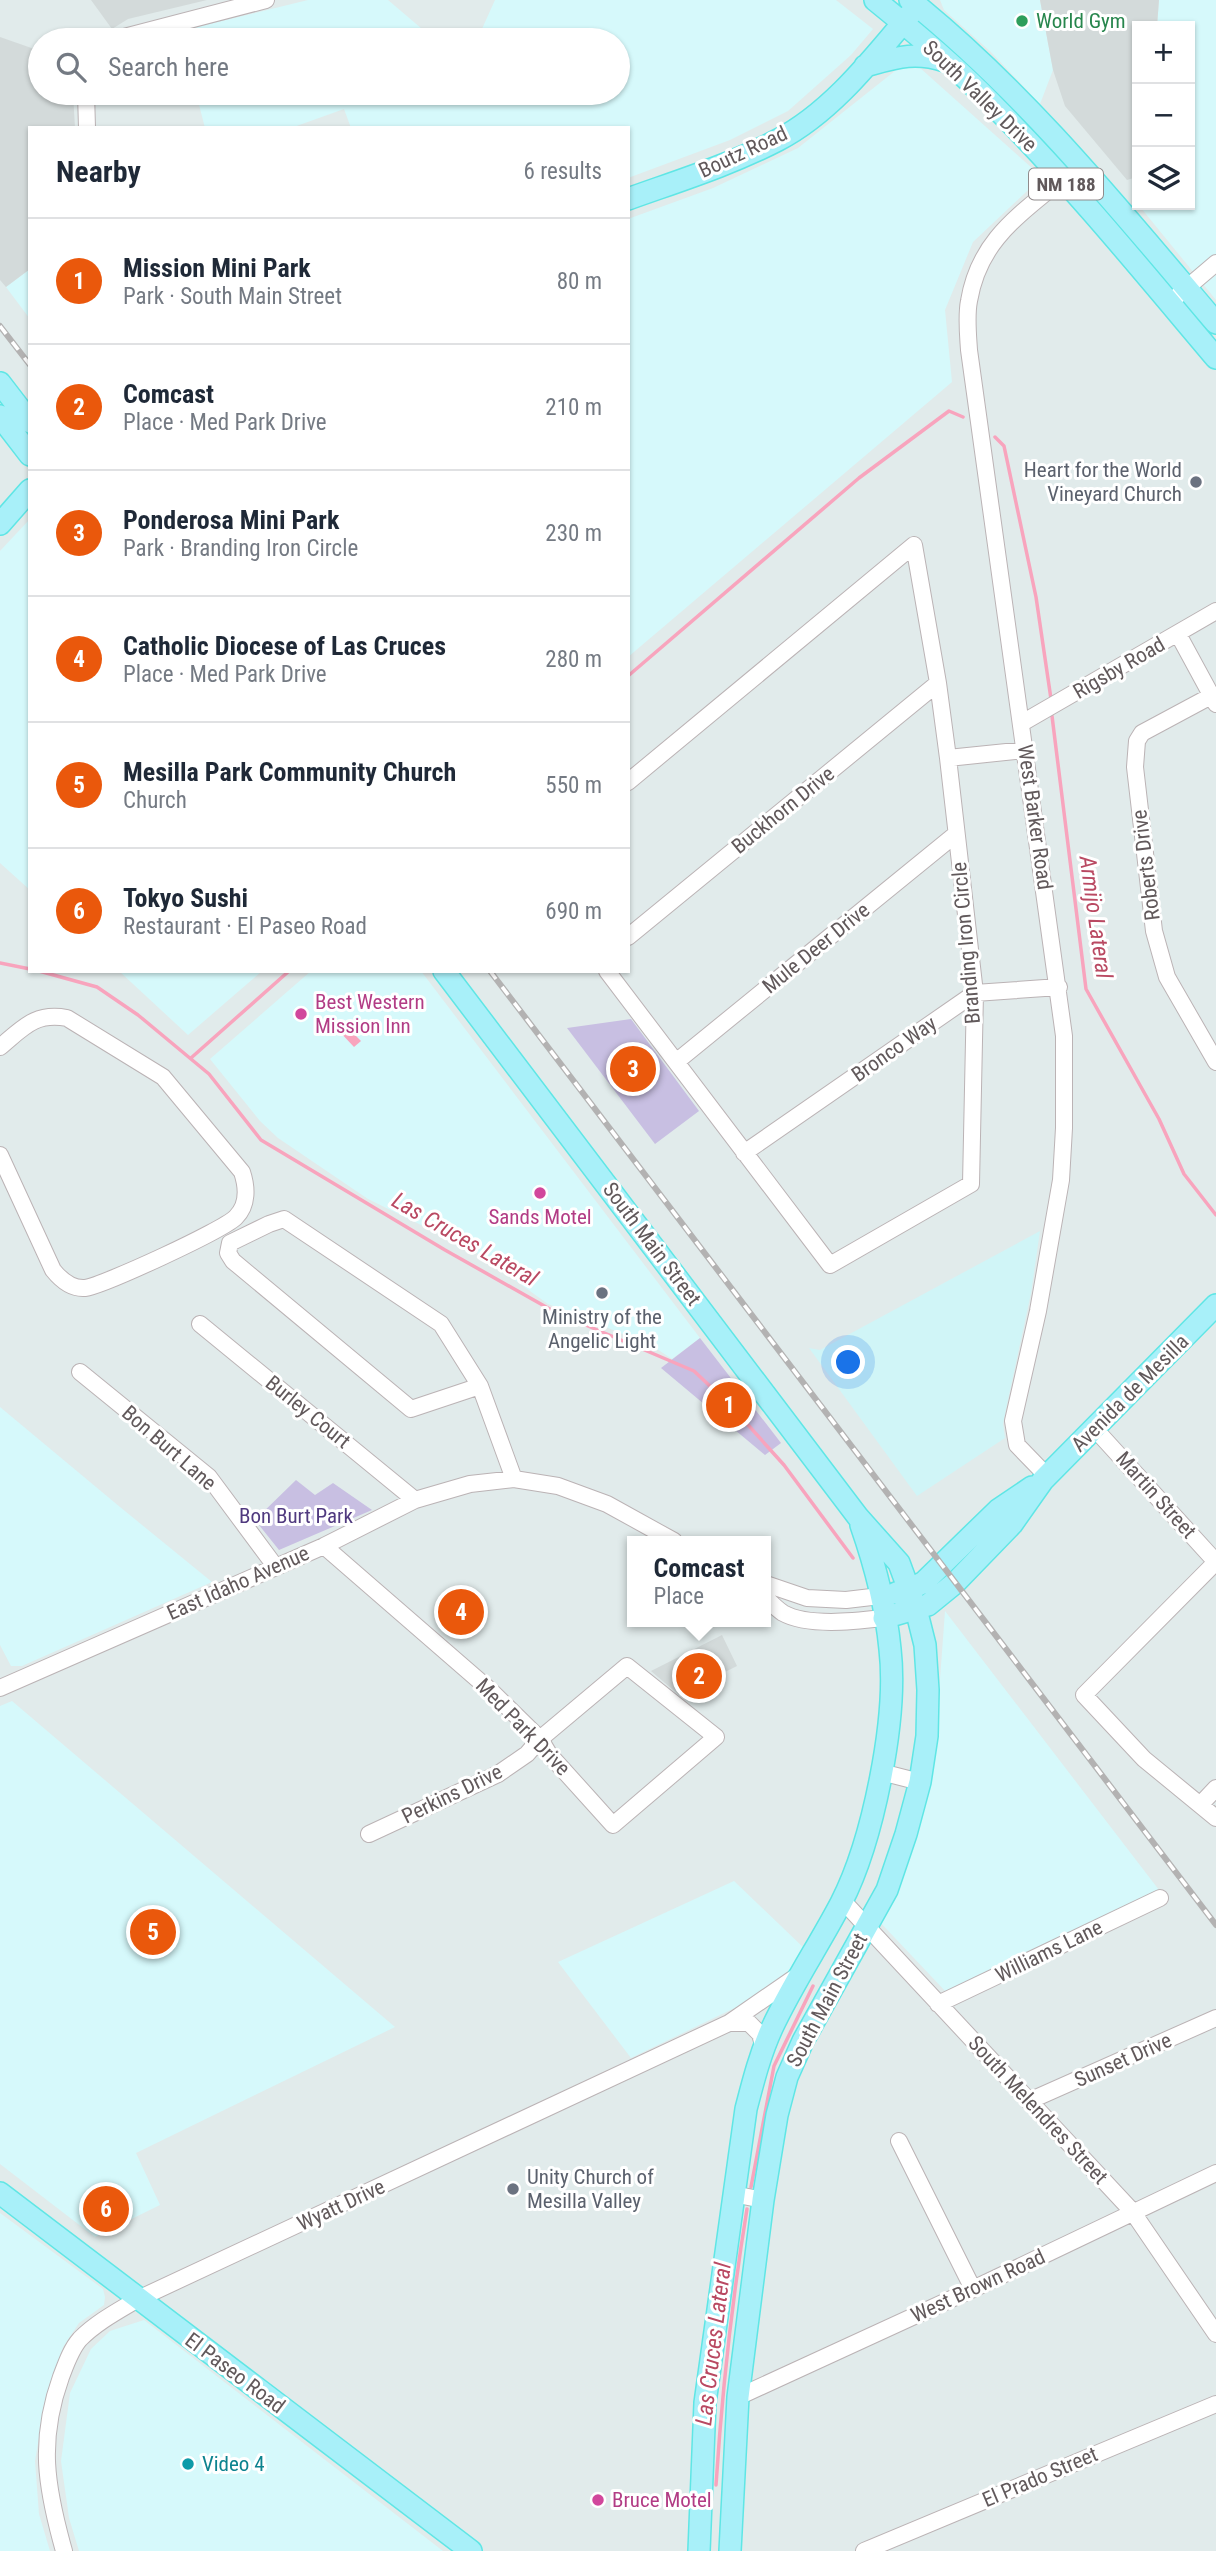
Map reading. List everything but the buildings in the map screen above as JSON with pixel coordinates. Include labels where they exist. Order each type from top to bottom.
[{"type":"main road","name":"South Valley Drive","points":[[875,0],[997,108],[1216,358]]},
{"type":"main road","name":"South Valley Drive","points":[[916,2],[1013,93],[1079,164],[1216,323]]},
{"type":"main road","name":"Boutz Road","points":[[630,198],[740,158],[780,139],[824,108],[903,23],[916,2]]},
{"type":"main road","points":[[865,66],[900,56],[926,54],[948,62]]},
{"type":"main road","points":[[0,383],[28,419]]},
{"type":"main road","points":[[0,416],[28,452]]},
{"type":"main road","points":[[0,524],[28,492]]},
{"type":"main road","name":"South Main Street","points":[[446,973],[859,1517],[899,1563],[925,1645],[927,1736],[920,1782],[906,1834],[887,1890],[803,2041],[787,2077],[778,2115],[763,2200],[738,2397],[730,2551]]},
{"type":"main road","name":"Avenida de Mesilla","points":[[882,1607],[912,1599],[928,1605],[940,1597],[1012,1524],[1045,1478],[1216,1305]]},
{"type":"main road","name":"South Main Street","points":[[699,2551],[705,2403],[746,2109],[771,2029],[842,1900],[870,1822],[889,1732],[890,1650],[875,1566],[859,1517]]},
{"type":"main road","name":"El Paseo Road","points":[[0,2193],[471,2551]]},
{"type":"street","points":[[159,28],[266,0]]},
{"type":"street","points":[[86,105],[87,126]]},
{"type":"street","name":"West Barker Road","points":[[1045,1478],[1017,1445],[1013,1421],[1038,1311],[1060,1180],[1065,1084],[1059,987],[968,350],[968,304],[973,281],[982,260],[1001,230],[1061,180]]},
{"type":"street","points":[[1169,303],[1216,264]]},
{"type":"street","name":"Branding Iron Circle","points":[[609,973],[830,1265],[971,1184],[975,993],[938,683],[914,545],[630,780]]},
{"type":"street","name":"Rigsby Road","points":[[1022,723],[1216,611]]},
{"type":"street","points":[[1178,634],[1214,700]]},
{"type":"street","name":"Buckhorn Drive","points":[[630,935],[938,683]]},
{"type":"street","name":"Roberts Drive","points":[[1214,700],[1142,733],[1137,741],[1135,767],[1154,931],[1167,977],[1216,1062]]},
{"type":"street","points":[[948,758],[1025,750]]},
{"type":"street","name":"Mule Deer Drive","points":[[676,1062],[957,834]]},
{"type":"street","points":[[975,993],[1059,987]]},
{"type":"street","name":"Bronco Way","points":[[744,1153],[975,993]]},
{"type":"street","points":[[0,1047],[40,1017],[67,1018],[163,1077],[242,1172],[245,1182],[243,1206],[226,1226],[106,1281],[85,1287],[74,1286],[65,1282],[53,1270],[0,1155]]},
{"type":"street","points":[[480,1386],[411,1409],[233,1261],[228,1252],[230,1243],[284,1219],[441,1324],[480,1386],[514,1479]]},
{"type":"street","name":"Burley Court","points":[[200,1324],[415,1500]]},
{"type":"street","name":"Bon Burt Lane","points":[[80,1372],[209,1477],[275,1566]]},
{"type":"street","name":"Martin Street","points":[[1096,1429],[1216,1562]]},
{"type":"street","name":"East Idaho Avenue","points":[[2,1682],[324,1546],[415,1500],[470,1484],[514,1479],[558,1486],[607,1504],[665,1536]]},
{"type":"street","name":"Med Park Drive","points":[[324,1546],[491,1691],[540,1738],[549,1754],[612,1825],[716,1737]]},
{"type":"street","points":[[1216,1562],[1084,1695],[1144,1759],[1216,1818]]},
{"type":"street","points":[[771,1586],[807,1598],[846,1600],[882,1607]]},
{"type":"street","points":[[771,1603],[784,1614],[815,1621],[845,1622],[882,1607]]},
{"type":"street","name":"Perkins Drive","points":[[369,1834],[498,1774],[527,1754],[540,1738],[627,1666],[716,1737]]},
{"type":"street","points":[[881,1772],[920,1782]]},
{"type":"street","points":[[1200,1805],[1216,1788]]},
{"type":"street","name":"Williams Lane","points":[[938,2004],[1160,1898]]},
{"type":"street","name":"South Melendres Street","points":[[842,1900],[1132,2211],[1216,2334]]},
{"type":"street","name":"Wyatt Drive","points":[[64,2551],[52,2507],[46,2468],[46,2430],[67,2360],[79,2340],[102,2320],[138,2299],[729,2023],[800,1974]]},
{"type":"street","name":"Sunset Drive","points":[[1029,2101],[1216,2018]]},
{"type":"street","points":[[729,2023],[749,2023],[760,2034],[764,2049]]},
{"type":"street","points":[[900,2141],[972,2289]]},
{"type":"street","name":"West Brown Road","points":[[738,2397],[1216,2173]]},
{"type":"street","points":[[733,2193],[763,2200]]},
{"type":"street","name":"El Prado Street","points":[[864,2551],[1216,2404]]},
{"type":"shaded area","points":[[91,0],[207,0],[128,19],[111,28]]},
{"type":"shaded area","points":[[308,0],[388,0],[421,28],[193,28]]},
{"type":"shaded area","points":[[495,0],[836,0],[873,29],[851,55],[788,111],[730,140],[630,177],[630,126],[350,126],[344,109],[297,126],[204,126],[199,105],[630,105],[630,28],[482,28]]},
{"type":"shaded area","points":[[940,0],[1040,0],[1053,70],[1040,104],[992,53],[944,10]]},
{"type":"shaded area","points":[[1040,0],[1159,0],[1157,21],[1132,21],[1132,178],[1127,180],[1065,106],[1053,70]]},
{"type":"shaded area","points":[[1159,0],[1216,0],[1216,300],[1143,210],[1195,210],[1195,21],[1157,21]]},
{"type":"shaded area","points":[[0,37],[28,47],[28,105],[74,105],[75,126],[28,126],[28,270],[6,287],[0,280]]},
{"type":"shaded area","points":[[910,59],[1042,177],[973,242],[945,310],[952,382],[630,655],[630,218],[713,188],[798,148]]},
{"type":"shaded area","points":[[28,270],[28,316],[6,287]]},
{"type":"shaded area","points":[[28,521],[28,888],[0,863],[0,551]]},
{"type":"shaded area","points":[[121,973],[260,973],[188,1035]]},
{"type":"shaded area","points":[[309,973],[423,973],[700,1338],[672,1359],[633,1338],[548,1304],[474,1251],[368,1199],[278,1138],[260,1121],[210,1059]]},
{"type":"shaded area","points":[[345,1025],[361,1041],[354,1047],[339,1031]]},
{"type":"shaded area","points":[[0,1407],[212,1582],[22,1666],[11,1666],[0,1645]]},
{"type":"shaded area","points":[[945,1611],[1159,1890],[947,1993],[877,1919],[901,1873],[923,1814],[936,1734]]},
{"type":"shaded area","points":[[722,1635],[737,1666],[679,1695],[651,1671]]},
{"type":"shaded area","points":[[12,1701],[395,2027],[136,2153],[160,2205],[95,2237],[0,2164],[0,1706]]},
{"type":"shaded area","points":[[734,1881],[806,1950],[796,1965],[777,1983],[745,2003],[631,2058],[558,1962]]},
{"type":"shaded area","points":[[0,2213],[103,2289],[105,2297],[104,2305],[79,2323],[63,2347],[46,2396],[35,2461],[39,2514],[50,2551],[0,2551]]},
{"type":"shaded area","points":[[144,2320],[443,2551],[79,2551],[69,2518],[61,2461],[70,2393],[91,2349],[110,2331]]},
{"type":"green space","points":[[631,1019],[699,1111],[655,1144],[567,1028]]},
{"type":"green space","points":[[700,1338],[781,1443],[765,1455],[661,1368]]},
{"type":"green space","name":"Bon Burt Park","points":[[296,1480],[315,1495],[333,1483],[372,1510],[279,1550],[255,1520]]},
{"type":"sand","points":[[1040,1231],[1031,1293],[1003,1424],[1005,1438],[917,1496],[809,1348],[820,1350]]},
{"type":"waterway","name":"Armijo Lateral","points":[[630,674],[859,478],[949,411],[963,417]]},
{"type":"waterway","name":"Armijo Lateral","points":[[995,437],[1004,446],[1036,597],[1051,699]]},
{"type":"waterway","name":"Armijo Lateral","points":[[1052,716],[1086,989],[1159,1119],[1184,1174],[1216,1215]]},
{"type":"waterway","name":"Las Cruces Lateral","points":[[0,963],[28,969]]},
{"type":"waterway","name":"Las Cruces Lateral","points":[[46,973],[97,987],[138,1015],[209,1074],[261,1140],[555,1312],[694,1371],[731,1406],[784,1465],[853,1558]]},
{"type":"waterway","name":"Armijo Lateral","points":[[191,1058],[287,973]]},
{"type":"waterway","name":"Las Cruces Lateral","points":[[751,2187],[774,2066],[813,1986]]},
{"type":"waterway","name":"Las Cruces Lateral","points":[[716,2485],[728,2346],[747,2209]]},
{"type":"railway","points":[[0,326],[28,362]]},
{"type":"railway","points":[[492,973],[1216,1925]]},
{"type":"place","name":"World Gym","points":[[1022,21]]},
{"type":"place","name":"Heart for the World Vineyard Church","points":[[1196,482]]},
{"type":"place","name":"Best Western Mission Inn","points":[[301,1014]]},
{"type":"place","name":"Ponderosa Mini Park","points":[[633,1069]]},
{"type":"place","name":"Sands Motel","points":[[540,1193]]},
{"type":"place","name":"Ministry of the Angelic Light","points":[[602,1293]]},
{"type":"place","name":"Mission Mini Park","points":[[729,1405]]},
{"type":"place","name":"Catholic Diocese of Las Cruces","points":[[461,1612]]},
{"type":"place","name":"Comcast","points":[[699,1676]]},
{"type":"place","name":"Mesilla Park Community Church","points":[[153,1932]]},
{"type":"place","name":"Unity Church of Mesilla Valley","points":[[513,2189]]},
{"type":"place","name":"Tokyo Sushi","points":[[106,2209]]},
{"type":"place","name":"Video 4","points":[[188,2464]]},
{"type":"place","name":"Bruce Motel","points":[[598,2500]]}]
